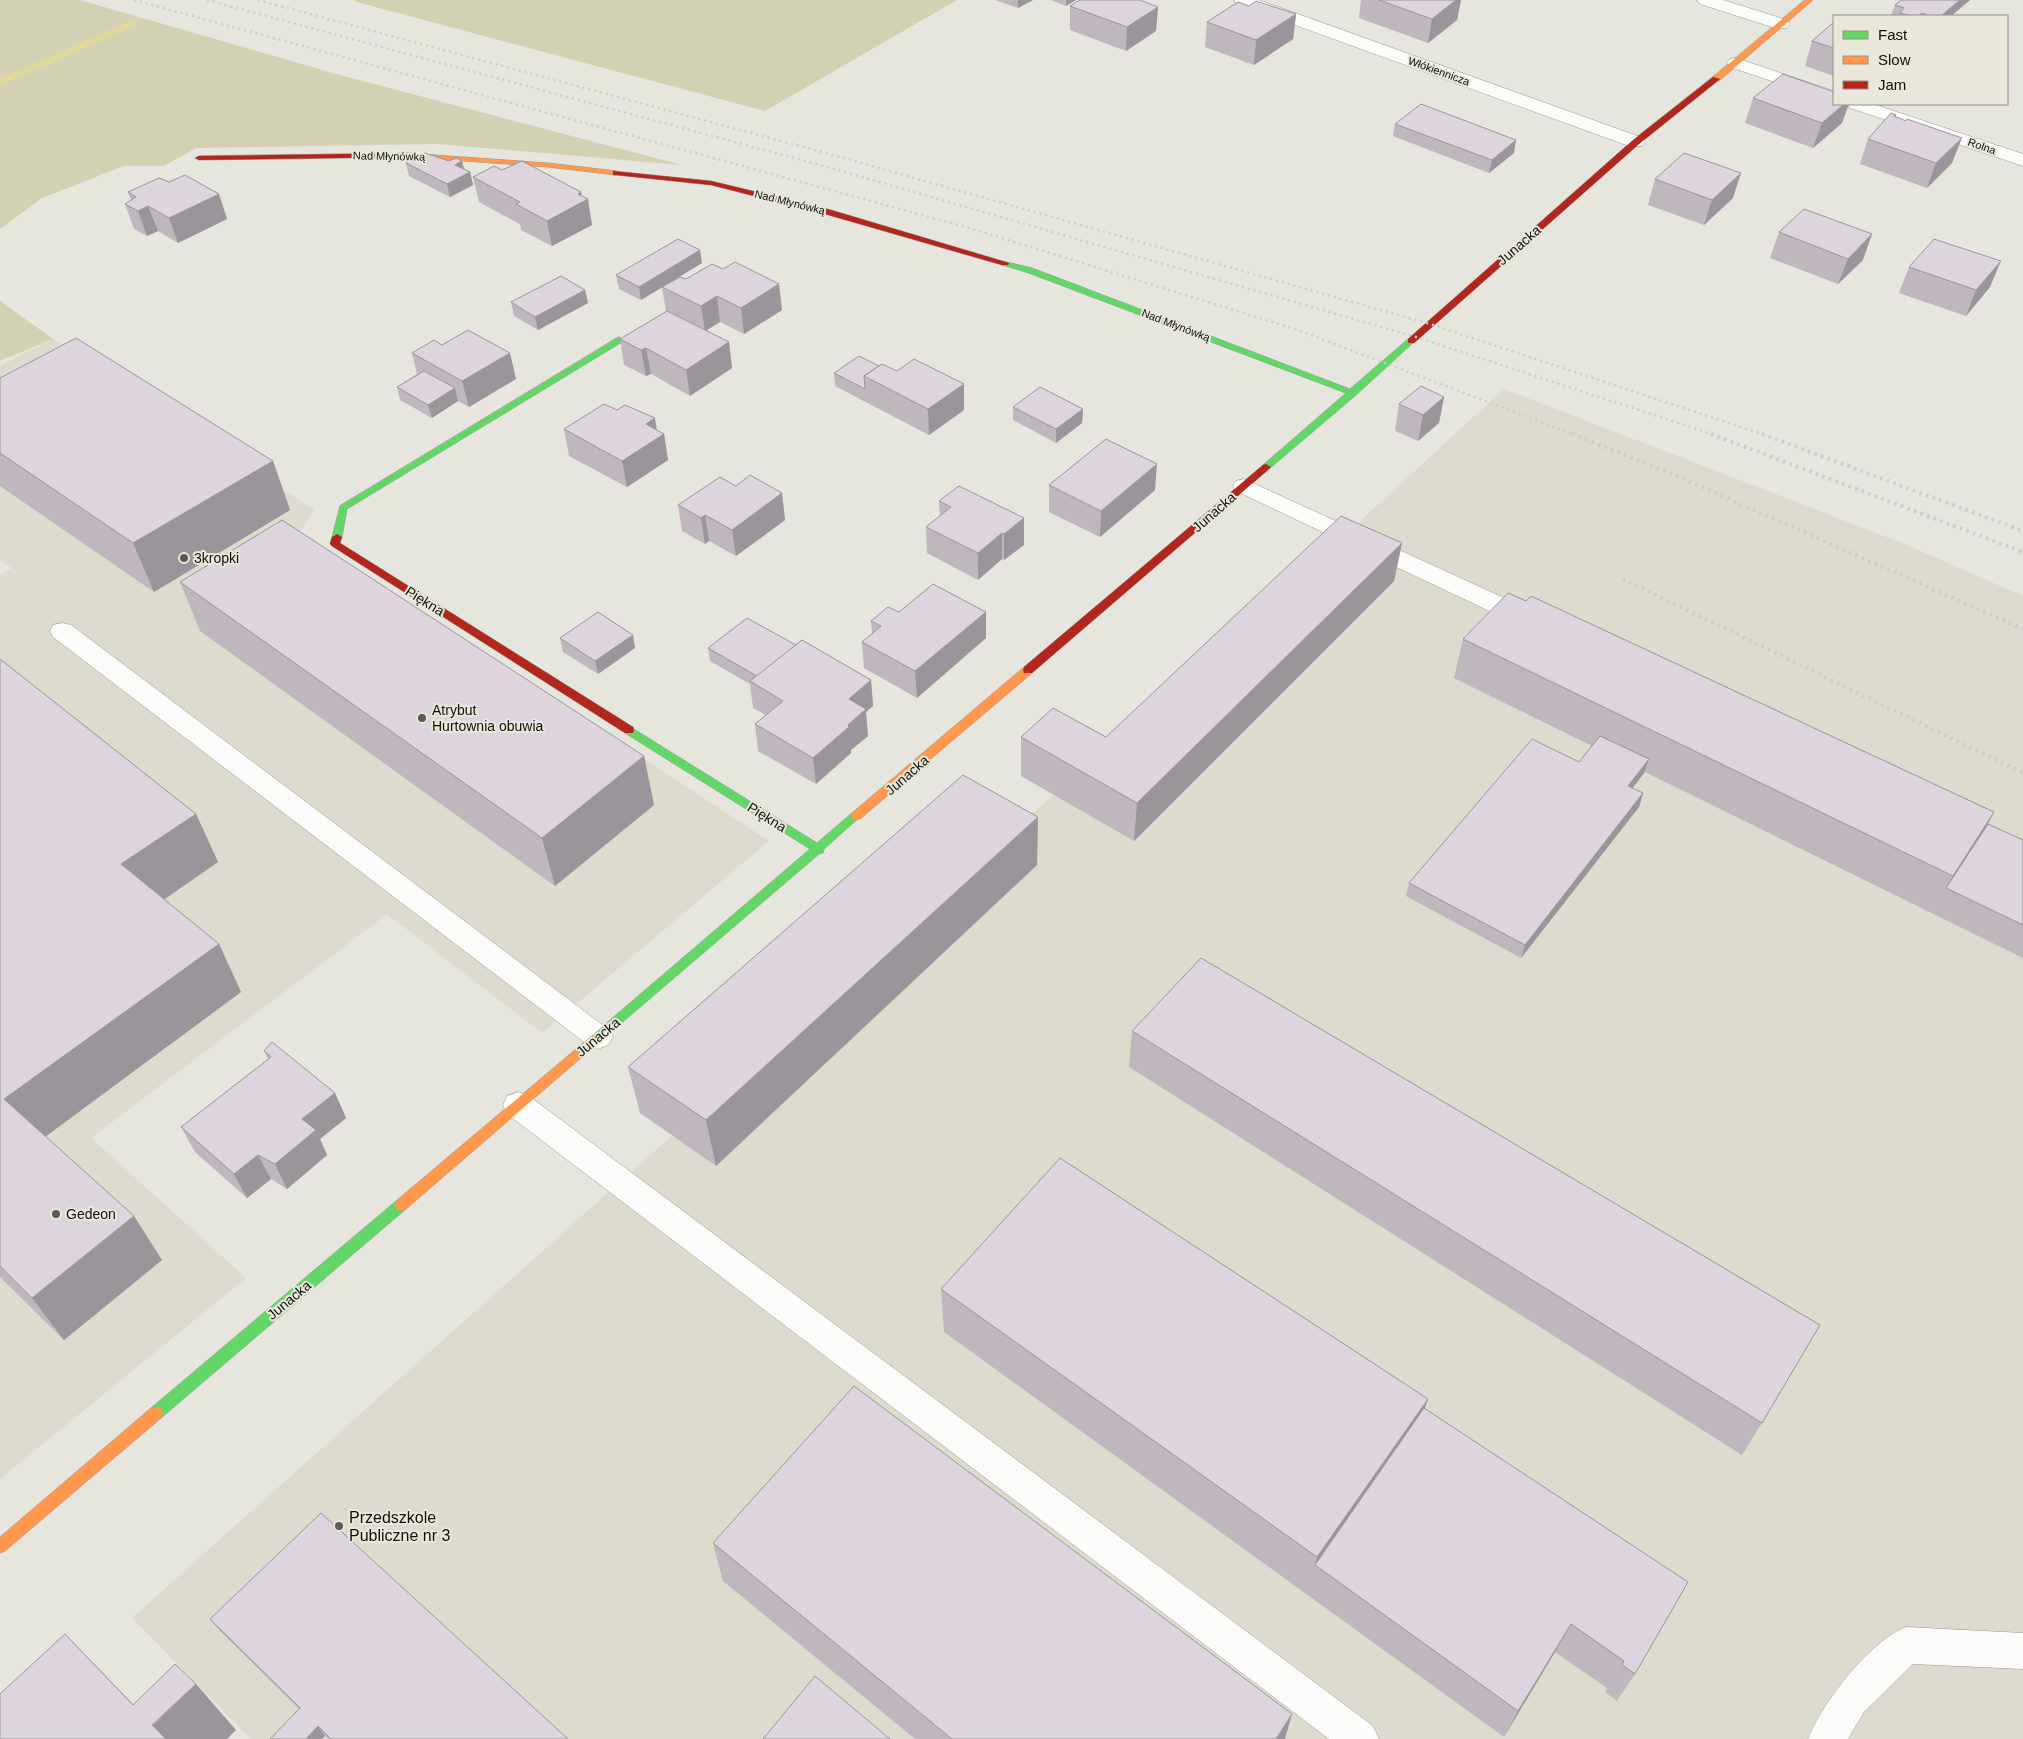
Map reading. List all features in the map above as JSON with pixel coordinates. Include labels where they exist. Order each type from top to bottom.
[{"type":"street","name":"Włókiennicza","points":[[1243,0],[1636,142]]},
{"type":"street","points":[[1706,0],[1781,24]]},
{"type":"street","name":"Junacka","points":[[0,1546],[1353,393],[1636,142],[1736,63],[1809,0]]},
{"type":"street","points":[[1736,63],[1833,96]]},
{"type":"street","name":"Rolna","points":[[1859,105],[2023,160]]},
{"type":"street","name":"Nad Młynówką","points":[[199,158],[402,155],[548,165],[711,183],[828,212],[1029,270],[1353,393]]},
{"type":"street","name":"Piękna","points":[[620,340],[343,508],[335,544],[819,850]]},
{"type":"street","points":[[1244,486],[1555,631]]},
{"type":"street","points":[[62,631],[598,1037]]},
{"type":"street","points":[[518,1105],[1360,1739]]},
{"type":"street","points":[[1827,1739],[1851,1698],[1906,1645],[2023,1651]]},
{"type":"shaded area","points":[[0,0],[80,0],[340,75],[682,165],[438,144],[196,148],[164,166],[124,166],[42,198],[0,229]]},
{"type":"shaded area","points":[[355,0],[957,0],[765,111],[353,1]]},
{"type":"shaded area","points":[[0,301],[53,339],[0,361]]},
{"type":"shaded area","points":[[53,339],[314,510],[300,532],[769,841],[542,1033],[387,914],[91,1138],[246,1278],[0,1479],[0,575],[11,569],[20,574],[0,560],[0,366]]},
{"type":"shaded area","points":[[1504,389],[1907,545],[2023,596],[2023,1739],[251,1739],[132,1618],[1370,512]]},
{"type":"building","points":[[1080,0],[1140,0],[1158,7],[1127,27],[1070,6]]},
{"type":"building","points":[[1379,0],[1456,0],[1432,19]]},
{"type":"building","points":[[1901,0],[1960,0],[1942,15],[1922,13],[1919,15],[1908,15],[1900,13],[1904,8],[1895,5]]},
{"type":"building","points":[[1256,1],[1296,14],[1256,40],[1207,22],[1238,2],[1249,6]]},
{"type":"building","points":[[1833,23],[1833,48],[1812,41]]},
{"type":"building","points":[[1783,74],[1833,92],[1833,105],[1843,105],[1822,123],[1753,98]]},
{"type":"building","points":[[1421,104],[1516,140],[1492,160],[1395,124]]},
{"type":"building","points":[[1891,113],[1906,121],[1907,119],[1962,138],[1936,163],[1868,139]]},
{"type":"building","points":[[425,153],[449,161],[456,158],[462,161],[455,165],[470,172],[447,184],[406,163]]},
{"type":"building","points":[[1684,153],[1741,173],[1712,200],[1655,179]]},
{"type":"building","points":[[522,161],[581,192],[578,194],[588,199],[547,221],[516,204],[520,202],[473,177],[494,166],[502,170]]},
{"type":"building","points":[[185,175],[219,194],[169,218],[148,206],[138,211],[125,204],[136,197],[128,192],[159,178],[169,182]]},
{"type":"building","points":[[1804,209],[1872,234],[1848,259],[1779,232]]},
{"type":"building","points":[[678,239],[700,250],[639,287],[616,275]]},
{"type":"building","points":[[1934,239],[2001,261],[1976,290],[1909,267]]},
{"type":"building","points":[[735,262],[779,284],[741,308],[717,296],[701,306],[662,287],[680,277],[686,279],[712,264],[723,269]]},
{"type":"building","points":[[561,276],[585,290],[535,317],[511,302]]},
{"type":"building","points":[[667,311],[729,342],[686,370],[646,348],[641,350],[620,339]]},
{"type":"building","points":[[468,330],[510,353],[462,381],[412,353],[434,340],[442,345]]},
{"type":"building","points":[[76,338],[273,461],[133,543],[0,453],[0,378]]},
{"type":"building","points":[[859,356],[879,366],[864,376],[865,389],[834,373]]},
{"type":"building","points":[[914,359],[964,384],[928,409],[864,376],[882,364],[897,371]]},
{"type":"building","points":[[424,371],[455,388],[428,405],[397,387]]},
{"type":"building","points":[[1421,386],[1444,397],[1423,415],[1399,404]]},
{"type":"building","points":[[1040,387],[1083,409],[1056,429],[1013,407]]},
{"type":"building","points":[[604,404],[617,410],[625,405],[655,418],[646,424],[664,434],[622,461],[564,429]]},
{"type":"building","points":[[1106,439],[1157,464],[1101,511],[1049,485]]},
{"type":"building","points":[[750,475],[782,493],[732,530],[705,515],[701,518],[678,505],[720,477],[736,486]]},
{"type":"building","points":[[959,486],[1024,518],[978,553],[926,527],[951,507],[939,501]]},
{"type":"building","points":[[1341,516],[1402,543],[1137,803],[1021,737],[1053,708],[1106,737]]},
{"type":"building","name":"Atrybut Hurtownia obuwia","points":[[282,520],[644,756],[542,838],[180,582]]},
{"type":"building","points":[[933,584],[986,612],[915,671],[862,642],[881,626],[871,621],[888,607],[899,612]]},
{"type":"building","points":[[1508,593],[1526,601],[1531,596],[1994,812],[1953,876],[1463,639]]},
{"type":"building","points":[[598,612],[633,635],[595,661],[560,638]]},
{"type":"building","points":[[747,618],[796,645],[757,676],[708,648]]},
{"type":"building","points":[[802,640],[871,680],[849,699],[866,709],[848,725],[849,727],[813,758],[755,724],[783,701],[750,681]]},
{"type":"building","points":[[0,659],[196,814],[121,864],[219,944],[4,1099],[134,1216],[32,1298],[0,1266]]},
{"type":"building","points":[[1600,736],[1649,759],[1628,786],[1643,793],[1525,945],[1409,883],[1532,739],[1579,762]]},
{"type":"building","points":[[963,775],[1038,817],[706,1120],[628,1067]]},
{"type":"building","points":[[1988,824],[2023,840],[2023,925],[1946,888]]},
{"type":"building","points":[[1201,958],[1820,1325],[1762,1423],[1132,1031]]},
{"type":"building","points":[[272,1042],[335,1093],[302,1119],[316,1130],[275,1164],[258,1155],[234,1174],[181,1127],[271,1057],[264,1051]]},
{"type":"building","points":[[1060,1158],[1428,1399],[1317,1557],[941,1289]]},
{"type":"building","points":[[854,1386],[1292,1714],[1276,1739],[952,1739],[713,1543]]},
{"type":"building","points":[[1424,1408],[1688,1582],[1635,1674],[1622,1665],[1624,1661],[1571,1624],[1518,1711],[1315,1565]]},
{"type":"building","points":[[321,1513],[568,1739],[331,1739],[318,1726],[306,1739],[270,1739],[300,1708],[210,1619]]},
{"type":"building","points":[[65,1634],[133,1705],[175,1664],[196,1684],[152,1725],[166,1739],[0,1739],[0,1694]]},
{"type":"building","points":[[815,1676],[890,1739],[763,1739]]},
{"type":"waterway","points":[[0,83],[132,23]]},
{"type":"railway","points":[[134,0],[966,227],[1295,329],[1575,435]]},
{"type":"railway","points":[[207,0],[831,168],[1416,337],[1715,435]]},
{"type":"railway","points":[[258,0],[844,158],[1430,324],[1762,434]]},
{"type":"railway","points":[[1572,434],[1670,473],[2023,629]]},
{"type":"railway","points":[[1711,434],[2023,552]]},
{"type":"railway","points":[[1762,434],[2023,531]]},
{"type":"railway","points":[[1623,579],[2023,773]]},
{"type":"traffic: fast","points":[[1005,263],[1029,270],[1353,393]]},
{"type":"traffic: fast","points":[[337,537],[343,508],[619,340]]},
{"type":"traffic: fast","points":[[1266,467],[1411,341]]},
{"type":"traffic: fast","points":[[629,730],[819,850]]},
{"type":"traffic: fast","points":[[593,1041],[856,816]]},
{"type":"traffic: fast","points":[[156,1413],[401,1205]]},
{"type":"traffic: slow","points":[[1716,79],[1809,0]]},
{"type":"traffic: slow","points":[[409,155],[548,165],[616,173]]},
{"type":"traffic: slow","points":[[856,816],[1028,670]]},
{"type":"traffic: slow","points":[[401,1205],[593,1041]]},
{"type":"traffic: slow","points":[[0,1546],[156,1413]]},
{"type":"traffic: jam","points":[[1411,341],[1636,142],[1716,79]]},
{"type":"traffic: jam","points":[[199,158],[409,155]]},
{"type":"traffic: jam","points":[[616,173],[711,183],[828,212],[1005,263]]},
{"type":"traffic: jam","points":[[1028,670],[1266,467]]},
{"type":"traffic: jam","points":[[337,537],[335,544],[629,730]]},
{"type":"place","name":"3kropki","points":[[184,558]]},
{"type":"place","name":"Atrybut Hurtownia obuwia","points":[[422,718]]},
{"type":"place","name":"Gedeon","points":[[56,1214]]},
{"type":"place","name":"Przedszkole Publiczne nr 3","points":[[339,1526]]}]
